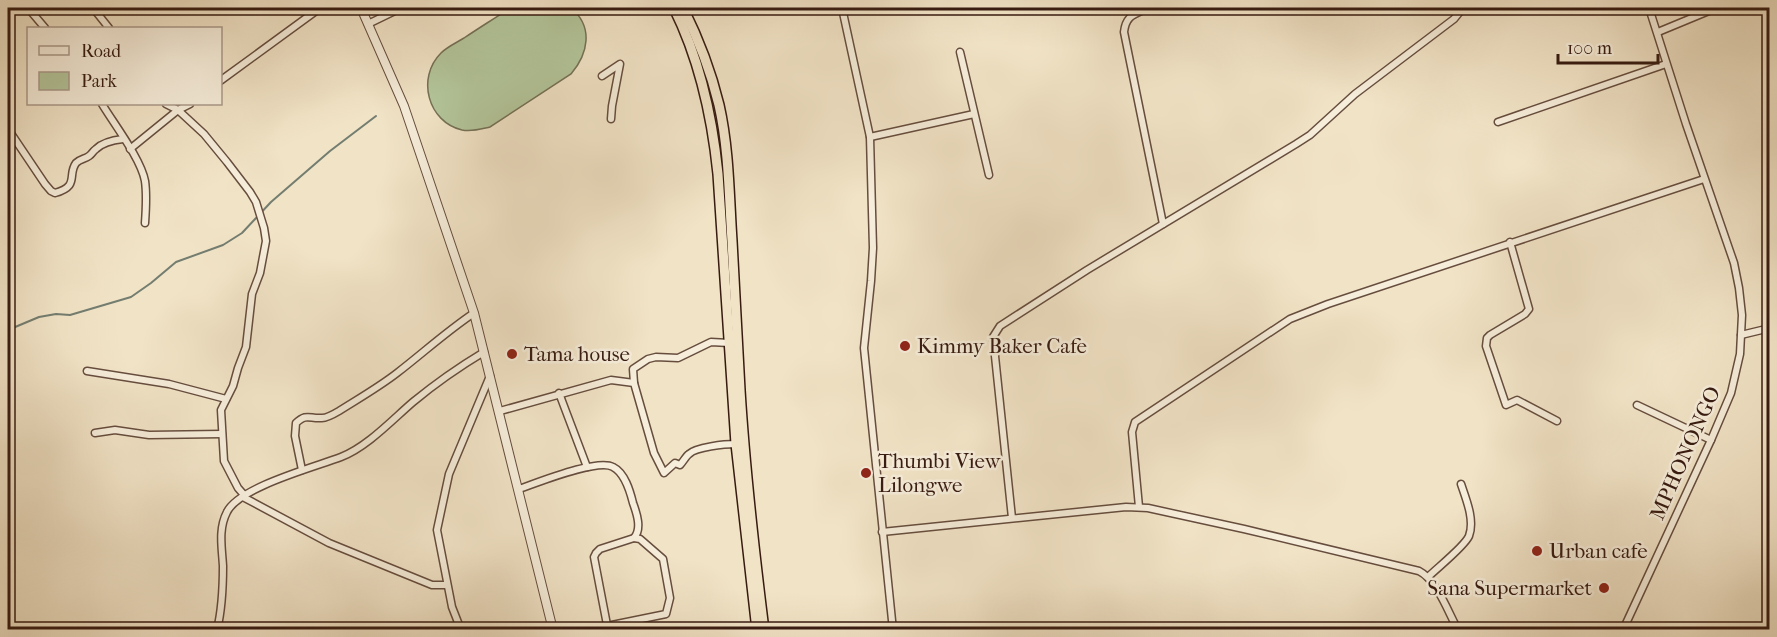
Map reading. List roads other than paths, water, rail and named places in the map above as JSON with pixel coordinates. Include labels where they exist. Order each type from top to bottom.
[{"type":"highway","points":[[674,8],[696,59],[715,142],[736,444],[757,630]]},
{"type":"highway","points":[[683,8],[708,70],[719,106],[724,138],[747,490],[764,630]]},
{"type":"street","points":[[28,8],[44,27]]},
{"type":"street","points":[[93,8],[108,27]]},
{"type":"street","points":[[222,80],[320,8]]},
{"type":"street","points":[[361,8],[404,106],[474,313],[553,630]]},
{"type":"street","points":[[369,24],[401,8]]},
{"type":"street","points":[[842,8],[870,137],[873,248],[864,348],[892,630]]},
{"type":"street","points":[[1148,8],[1129,17],[1124,32],[1163,224]]},
{"type":"street","points":[[1011,518],[993,338],[1000,326],[1310,135],[1355,94],[1454,20],[1463,8]]},
{"type":"street","name":"MPHONONGO","points":[[1623,630],[1731,393],[1740,354],[1742,315],[1740,288],[1734,263],[1704,179],[1649,8]]},
{"type":"street","points":[[1658,32],[1716,8]]},
{"type":"street","points":[[960,52],[989,175]]},
{"type":"street","points":[[602,76],[620,64],[611,119]]},
{"type":"street","points":[[1498,122],[1666,64]]},
{"type":"street","points":[[103,105],[130,149],[144,178],[145,223]]},
{"type":"street","points":[[168,105],[178,110],[204,134],[250,192],[260,213],[266,235],[260,273],[252,294],[246,347],[233,386],[221,410],[224,461],[238,489],[244,496],[339,547],[432,585],[447,585]]},
{"type":"street","points":[[130,149],[178,110],[188,105]]},
{"type":"street","points":[[870,137],[974,114]]},
{"type":"street","points":[[8,129],[45,184],[55,193],[67,188],[71,183],[77,162],[109,141],[123,139]]},
{"type":"street","points":[[1139,507],[1132,432],[1135,422],[1256,341],[1301,314],[1510,242],[1704,179]]},
{"type":"street","points":[[1510,242],[1529,309],[1525,314],[1490,335],[1486,346],[1506,405],[1517,400],[1557,421]]},
{"type":"street","points":[[302,470],[295,436],[296,423],[301,418],[308,416],[323,418],[364,396],[474,313]]},
{"type":"street","points":[[1741,335],[1770,328]]},
{"type":"street","points":[[729,343],[711,342],[678,358],[648,359],[633,369],[634,383],[654,453],[664,472],[675,463],[680,465],[689,454],[701,447],[736,444]]},
{"type":"street","points":[[217,630],[223,586],[222,525],[228,509],[244,496],[278,479],[350,453],[448,374],[484,352]]},
{"type":"street","points":[[87,371],[170,384],[226,399]]},
{"type":"street","points":[[461,630],[447,585],[437,530],[448,474],[490,375]]},
{"type":"street","points":[[500,411],[611,380],[634,383]]},
{"type":"street","points":[[559,393],[586,467]]},
{"type":"street","points":[[1637,405],[1711,441]]},
{"type":"street","points":[[95,433],[116,430],[140,434],[222,434]]},
{"type":"street","points":[[519,489],[586,467],[608,465],[615,467],[621,473],[634,505],[639,528],[634,538]]},
{"type":"street","points":[[1428,577],[1468,537],[1471,527],[1461,484]]},
{"type":"street","points":[[882,532],[1011,518],[1148,507],[1419,571],[1432,582],[1458,630]]},
{"type":"street","points":[[634,538],[640,539],[663,559],[670,598],[666,614],[608,628],[594,557],[600,549],[634,538]]},
{"type":"waterway","points":[[8,330],[39,317],[56,314],[70,315],[131,297],[176,262],[223,245],[242,233],[271,202],[330,151],[376,116]]},
{"type":"place","name":"Kimmy Baker Cafe","points":[[905,346]]},
{"type":"place","name":"Tama house","points":[[512,354]]},
{"type":"place","name":"Thumbi View Lilongwe","points":[[866,473]]},
{"type":"place","name":"Urban cafe","points":[[1537,551]]},
{"type":"place","name":"Sana Supermarket","points":[[1604,588]]}]
